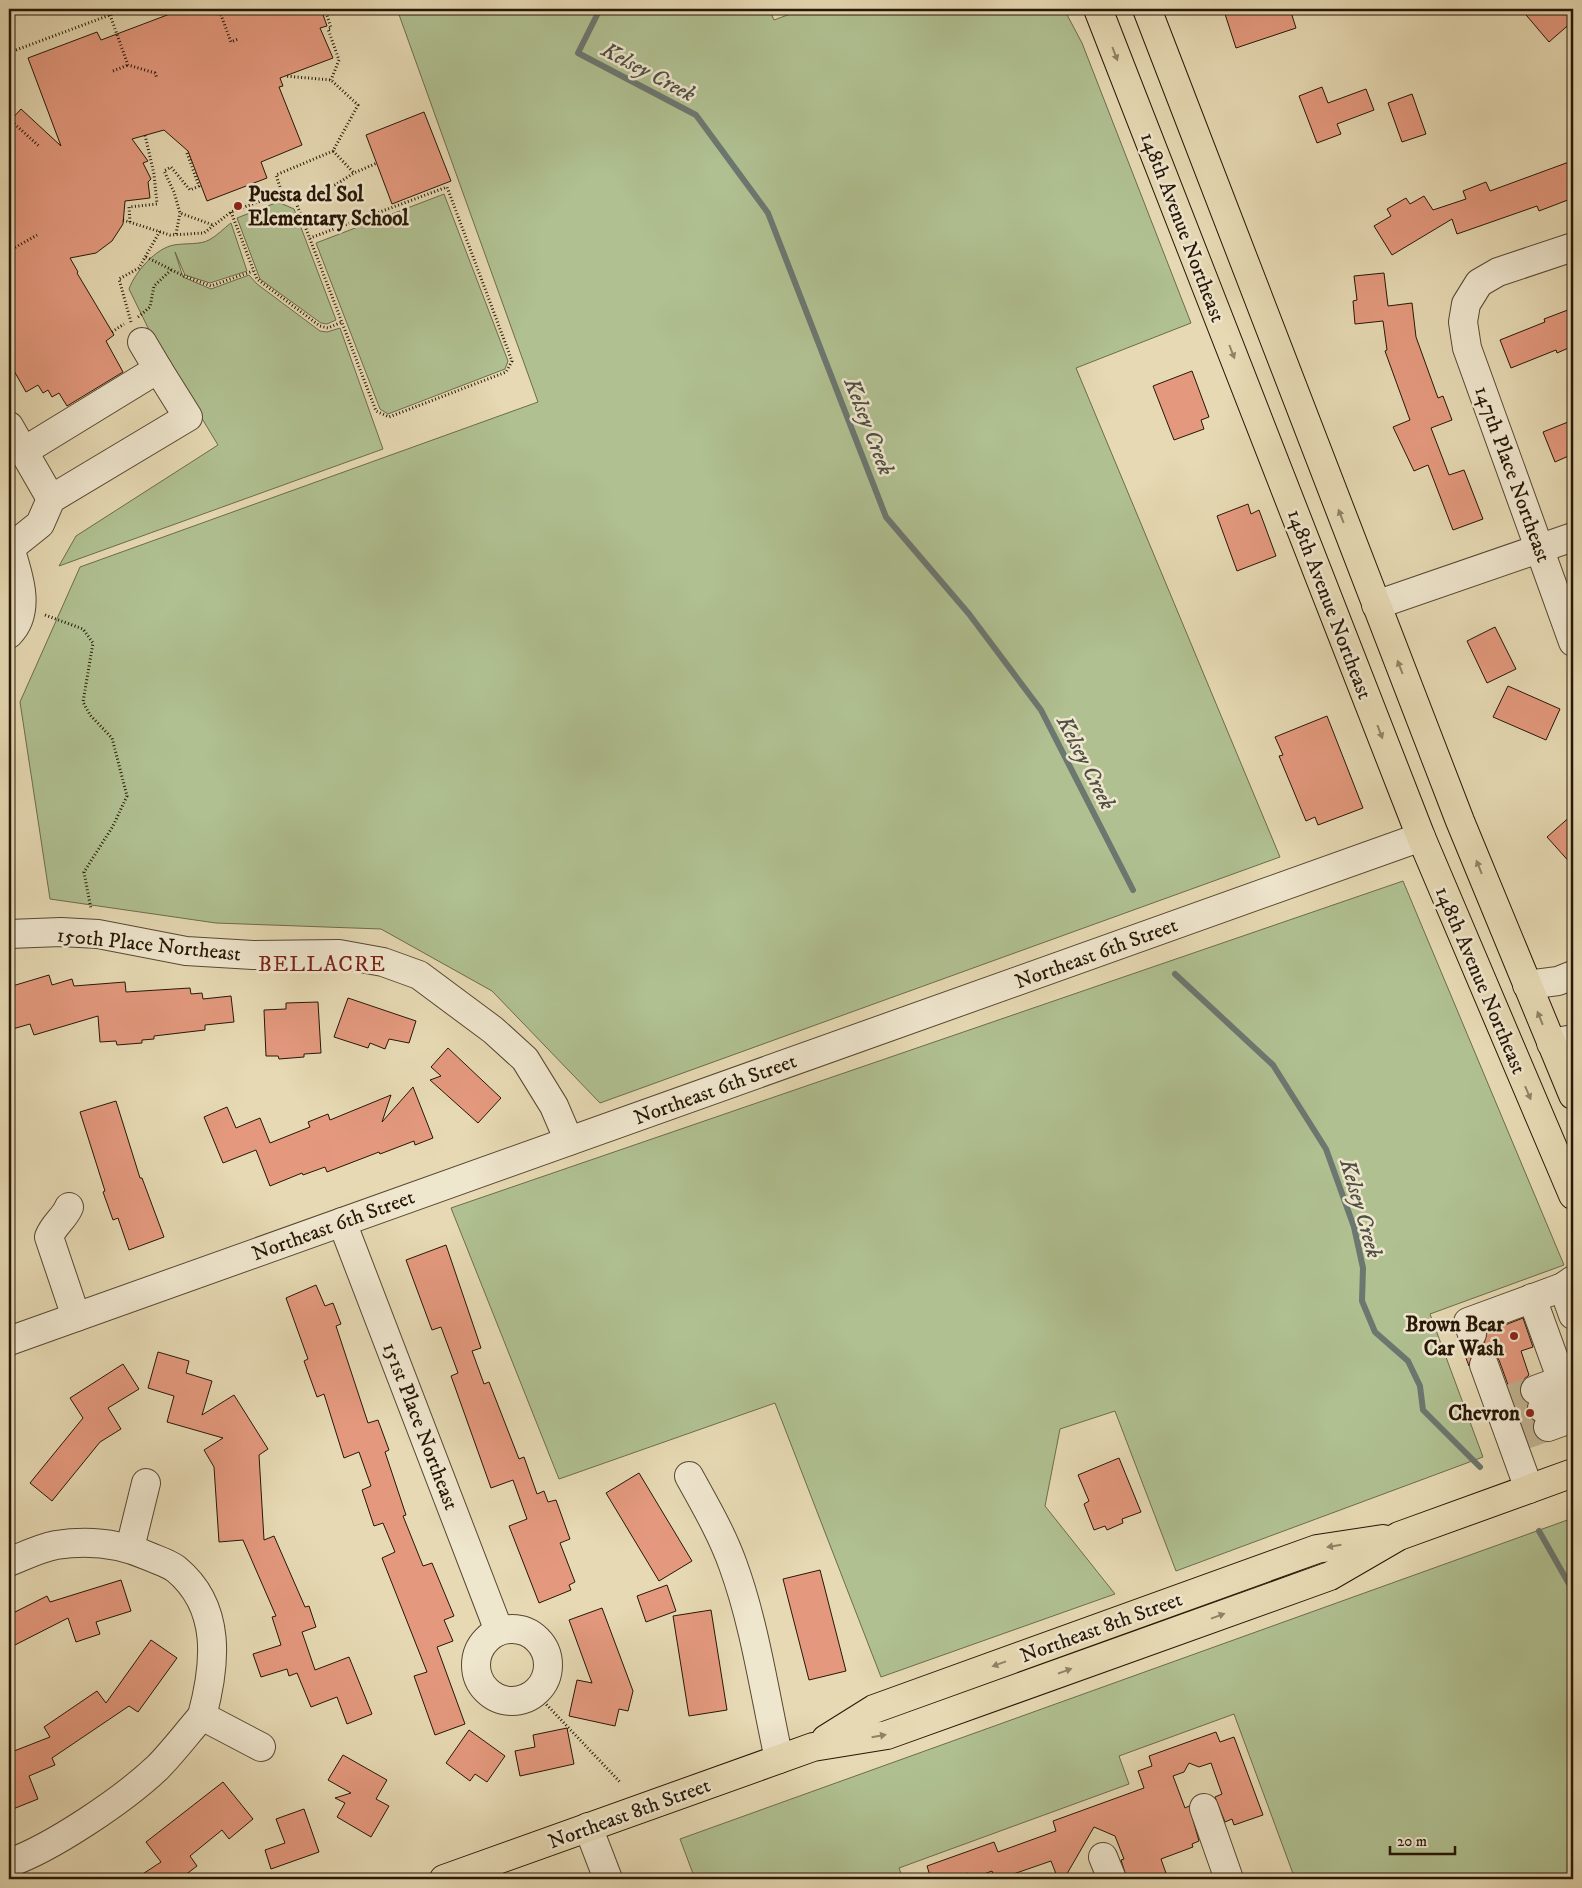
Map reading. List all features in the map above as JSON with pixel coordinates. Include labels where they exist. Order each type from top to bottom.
[{"type":"main road","name":"148th Avenue Northeast","points":[[1098,9],[1421,837],[1573,1195]]},
{"type":"main road","name":"148th Avenue Northeast","points":[[1146,9],[1376,604],[1527,984],[1562,1041],[1573,1095]]},
{"type":"main road","points":[[1479,974],[1522,1041],[1530,1046],[1562,1041]]},
{"type":"main road","name":"Northeast 8th Street","points":[[444,1879],[478,1874],[588,1827],[813,1747],[874,1709],[1317,1549],[1399,1536],[1573,1474]]},
{"type":"street","name":"147th Place Northeast","points":[[1573,247],[1498,272],[1479,283],[1466,304],[1463,322],[1467,348],[1541,547],[1573,642]]},
{"type":"street","points":[[9,634],[21,610],[20,580],[9,547],[40,524],[52,499],[188,417],[136,331]]},
{"type":"street","points":[[24,450],[158,369]]},
{"type":"street","points":[[9,426],[52,499]]},
{"type":"street","points":[[1376,604],[1573,537]]},
{"type":"street","name":"Northeast 6th Street","points":[[9,1342],[1421,837]]},
{"type":"street","name":"150th Place Northeast","points":[[9,934],[60,932],[98,934],[186,951],[253,955],[339,954],[383,962],[419,975],[493,1030],[526,1060],[554,1106],[569,1141]]},
{"type":"street","points":[[1527,984],[1558,981],[1573,975]]},
{"type":"street","points":[[69,1207],[65,1217],[54,1226],[49,1237],[76,1317]]},
{"type":"street","name":"151st Place Northeast","points":[[342,1222],[499,1631]]},
{"type":"street","points":[[1472,1334],[1468,1322],[1568,1284],[1573,1315]]},
{"type":"street","points":[[1529,1489],[1539,1409],[1532,1298]]},
{"type":"street","points":[[1484,1364],[1539,1409]]},
{"type":"street","points":[[690,1476],[722,1535],[734,1566],[744,1601],[779,1759]]},
{"type":"street","points":[[130,1548],[146,1483]]},
{"type":"street","points":[[9,1562],[54,1546],[92,1542],[130,1548],[174,1568],[193,1586],[209,1616],[214,1655],[210,1686],[202,1716],[157,1767],[126,1794],[13,1868]]},
{"type":"street","points":[[202,1716],[261,1747]]},
{"type":"street","points":[[1204,1808],[1229,1879]]},
{"type":"street","points":[[588,1827],[608,1879]]},
{"type":"path","points":[[16,50],[126,9]]},
{"type":"path","points":[[204,9],[220,14],[231,42],[238,39]]},
{"type":"path","points":[[325,9],[331,28],[328,29],[339,60],[331,80]]},
{"type":"path","points":[[110,15],[128,65]]},
{"type":"path","points":[[113,71],[128,65],[155,73],[157,78]]},
{"type":"path","points":[[285,76],[331,80],[358,105],[333,151],[276,175],[282,193],[296,200],[310,238],[376,411],[389,417],[506,372],[512,361],[447,187],[310,238]]},
{"type":"path","points":[[9,119],[40,147]]},
{"type":"path","points":[[130,222],[130,207],[157,204],[154,174],[145,135]]},
{"type":"path","points":[[333,151],[354,173]]},
{"type":"path","points":[[176,234],[180,213],[174,192],[164,171],[171,167],[190,190],[199,186],[186,153]]},
{"type":"path","points":[[296,200],[335,185],[354,173],[377,163]]},
{"type":"path","points":[[123,220],[176,234],[204,233],[231,212],[282,193]]},
{"type":"path","points":[[231,212],[253,271],[260,283],[320,326],[328,328],[342,322]]},
{"type":"path","points":[[180,213],[213,225]]},
{"type":"path","points":[[136,331],[119,279],[139,268],[160,231]]},
{"type":"path","points":[[9,251],[37,235]]},
{"type":"path","points":[[146,257],[171,270],[211,286],[253,271]]},
{"type":"path","points":[[136,331],[148,310],[154,286],[171,270]]},
{"type":"path","points":[[45,615],[83,629],[93,643],[83,702],[90,715],[112,738],[127,796],[113,826],[84,872],[92,917]]},
{"type":"path","points":[[544,1702],[620,1782]]},
{"type":"green space","points":[[397,9],[769,9],[774,20],[804,9],[1064,9],[1082,43],[1191,323],[1076,368],[1280,857],[600,1103],[492,991],[381,929],[216,923],[50,899],[20,702],[80,567],[538,402]]},
{"type":"green space","points":[[444,194],[508,361],[505,369],[388,414],[380,409],[316,243]]},
{"type":"green space","points":[[278,202],[294,209],[336,320],[327,324],[321,323],[260,279],[237,218]]},
{"type":"green space","points":[[231,223],[247,271],[210,283],[185,275],[175,252],[183,277],[211,289],[249,275],[257,284],[320,331],[327,332],[340,328],[383,449],[59,566],[76,536],[218,445],[152,336],[129,289],[141,268],[160,251],[174,245],[205,242]]},
{"type":"green space","points":[[1403,881],[1564,1265],[1430,1314],[1483,1457],[1176,1571],[1115,1411],[1060,1429],[1045,1506],[1115,1594],[881,1677],[775,1403],[559,1479],[451,1208]]},
{"type":"green space","points":[[1573,1518],[1573,1879],[1295,1879],[1234,1714],[1119,1756],[1129,1784],[899,1868],[903,1879],[695,1879],[680,1839]]},
{"type":"building","points":[[183,9],[321,9],[327,26],[320,28],[333,58],[280,78],[283,86],[279,87],[302,145],[261,162],[267,178],[207,201],[188,151],[164,130],[132,139],[148,161],[143,163],[151,179],[148,182],[150,198],[125,201],[123,224],[112,241],[96,253],[70,258],[114,335],[106,341],[123,372],[67,406],[59,393],[52,397],[48,390],[43,393],[38,385],[26,392],[9,362],[9,122],[21,109],[61,146],[28,58],[97,32],[101,40]]},
{"type":"building","points":[[1241,9],[1290,9],[1296,28],[1236,48],[1225,14]]},
{"type":"building","points":[[1521,9],[1567,9],[1573,16],[1573,21],[1549,42]]},
{"type":"building","points":[[1322,87],[1328,103],[1366,89],[1374,110],[1337,124],[1341,134],[1317,143],[1299,96]]},
{"type":"building","points":[[1412,94],[1426,134],[1402,142],[1388,103]]},
{"type":"building","points":[[424,112],[451,181],[392,204],[366,135]]},
{"type":"building","points":[[1569,162],[1573,172],[1573,198],[1539,211],[1537,206],[1457,234],[1452,219],[1392,255],[1374,226],[1391,216],[1387,209],[1406,198],[1410,204],[1424,196],[1433,210],[1466,199],[1463,191],[1486,182],[1490,191]]},
{"type":"building","points":[[1384,273],[1388,306],[1412,303],[1416,337],[1438,398],[1443,396],[1452,420],[1431,428],[1449,475],[1464,470],[1483,519],[1453,530],[1428,465],[1414,471],[1393,427],[1410,420],[1385,351],[1387,350],[1383,321],[1355,324],[1353,301],[1357,300],[1354,276]]},
{"type":"building","points":[[1573,308],[1573,346],[1557,353],[1556,350],[1511,368],[1500,340],[1545,322],[1544,319]]},
{"type":"building","points":[[1192,371],[1209,417],[1201,420],[1204,429],[1174,440],[1153,386]]},
{"type":"building","points":[[1573,420],[1573,454],[1555,462],[1543,432]]},
{"type":"building","points":[[1248,504],[1251,514],[1259,510],[1276,556],[1237,571],[1217,516]]},
{"type":"building","points":[[1495,627],[1516,669],[1487,683],[1467,641]]},
{"type":"building","points":[[1508,686],[1560,709],[1546,740],[1493,717]]},
{"type":"building","points":[[1327,716],[1363,808],[1318,825],[1315,817],[1306,821],[1279,756],[1283,755],[1275,737]]},
{"type":"building","points":[[1573,814],[1573,866],[1547,837]]},
{"type":"building","points":[[49,975],[52,985],[72,979],[74,986],[125,982],[126,992],[190,988],[191,994],[202,993],[203,999],[231,996],[234,1022],[205,1025],[205,1030],[154,1036],[154,1039],[142,1040],[142,1043],[117,1045],[116,1041],[100,1042],[98,1016],[34,1035],[30,1024],[9,1030],[9,987]]},
{"type":"building","points":[[348,998],[416,1021],[409,1043],[389,1039],[385,1049],[370,1043],[368,1048],[334,1037]]},
{"type":"building","points":[[318,1002],[321,1053],[304,1054],[304,1057],[279,1059],[278,1056],[266,1056],[264,1010],[286,1009],[286,1003]]},
{"type":"building","points":[[448,1048],[501,1098],[478,1123],[430,1080],[441,1076],[431,1067]]},
{"type":"building","points":[[413,1087],[433,1138],[415,1145],[414,1141],[380,1154],[379,1152],[327,1172],[325,1167],[303,1175],[302,1173],[270,1186],[256,1150],[223,1163],[204,1117],[227,1107],[236,1128],[260,1118],[270,1143],[310,1127],[308,1122],[328,1114],[330,1120],[391,1095],[382,1122]]},
{"type":"building","points":[[116,1101],[140,1178],[142,1178],[164,1237],[129,1250],[118,1218],[113,1220],[103,1192],[105,1191],[80,1112]]},
{"type":"building","points":[[446,1245],[481,1348],[472,1351],[484,1384],[489,1382],[519,1459],[524,1457],[537,1494],[544,1491],[548,1502],[556,1500],[570,1539],[560,1543],[575,1582],[569,1585],[571,1590],[539,1603],[509,1526],[527,1519],[513,1480],[491,1488],[451,1376],[458,1373],[441,1327],[432,1330],[406,1260]]},
{"type":"building","points":[[316,1285],[325,1306],[333,1303],[341,1324],[336,1326],[368,1423],[378,1420],[389,1450],[385,1452],[406,1515],[403,1516],[423,1566],[432,1563],[454,1616],[444,1620],[453,1641],[437,1647],[465,1724],[435,1735],[414,1676],[427,1672],[382,1558],[395,1552],[383,1523],[374,1526],[362,1490],[371,1486],[359,1452],[344,1458],[324,1394],[317,1397],[304,1361],[308,1359],[286,1298]]},
{"type":"building","points":[[1523,1318],[1533,1347],[1521,1351],[1529,1375],[1523,1380],[1520,1387],[1520,1395],[1528,1403],[1527,1413],[1534,1421],[1533,1432],[1537,1437],[1528,1440],[1499,1360],[1494,1353],[1486,1350],[1478,1351],[1472,1355],[1469,1366],[1461,1345],[1468,1349],[1477,1349],[1484,1344],[1487,1332]]},
{"type":"building","points":[[158,1352],[189,1361],[186,1373],[212,1381],[202,1415],[234,1395],[268,1449],[259,1455],[264,1540],[274,1536],[305,1607],[309,1606],[316,1627],[302,1632],[315,1670],[349,1657],[372,1714],[347,1724],[337,1697],[311,1707],[297,1673],[289,1676],[287,1669],[261,1677],[253,1654],[281,1645],[272,1617],[276,1616],[243,1540],[219,1542],[214,1467],[204,1450],[223,1438],[167,1422],[174,1396],[148,1388]]},
{"type":"building","points":[[123,1364],[139,1389],[108,1408],[121,1429],[100,1442],[52,1501],[30,1483],[83,1418],[70,1398]]},
{"type":"building","points":[[1119,1458],[1141,1512],[1122,1519],[1123,1523],[1107,1530],[1105,1526],[1094,1530],[1084,1504],[1089,1501],[1078,1475]]},
{"type":"building","points":[[639,1473],[692,1561],[659,1581],[606,1493]]},
{"type":"building","points":[[820,1570],[846,1671],[809,1680],[783,1579]]},
{"type":"building","points":[[121,1580],[131,1611],[96,1622],[100,1634],[76,1642],[68,1618],[9,1648],[9,1615],[47,1596],[50,1602]]},
{"type":"building","points":[[667,1585],[676,1611],[646,1622],[637,1596]]},
{"type":"building","points":[[602,1608],[633,1691],[628,1711],[619,1709],[615,1726],[569,1716],[577,1680],[592,1683],[569,1620]]},
{"type":"building","points":[[711,1610],[727,1710],[689,1716],[673,1616]]},
{"type":"building","points":[[151,1640],[177,1658],[138,1712],[129,1706],[52,1758],[55,1765],[29,1776],[38,1799],[13,1809],[9,1798],[9,1753],[50,1737],[44,1727],[97,1691],[106,1703]]},
{"type":"building","points":[[567,1728],[574,1764],[520,1776],[515,1751],[535,1747],[533,1735]]},
{"type":"building","points":[[469,1730],[505,1756],[487,1782],[475,1774],[470,1781],[446,1763]]},
{"type":"building","points":[[1216,1732],[1220,1742],[1234,1737],[1263,1815],[1234,1825],[1232,1819],[1225,1822],[1215,1797],[1222,1794],[1211,1763],[1199,1767],[1189,1763],[1184,1772],[1173,1776],[1185,1808],[1189,1806],[1199,1841],[1192,1844],[1193,1847],[1161,1859],[1168,1879],[1127,1879],[1121,1860],[1124,1859],[1115,1836],[1094,1827],[1064,1879],[1058,1879],[1051,1861],[999,1879],[995,1879],[992,1871],[976,1877],[967,1873],[963,1879],[931,1879],[927,1866],[994,1842],[998,1852],[1056,1831],[1053,1821],[1144,1788],[1138,1771],[1152,1766],[1149,1756]]},
{"type":"building","points":[[343,1755],[387,1780],[376,1799],[389,1806],[371,1837],[337,1817],[345,1803],[335,1798],[351,1793],[328,1780]]},
{"type":"building","points":[[223,1782],[253,1819],[229,1839],[222,1830],[190,1856],[197,1866],[180,1879],[135,1879],[161,1862],[146,1842]]},
{"type":"building","points":[[304,1809],[319,1852],[271,1869],[265,1850],[285,1843],[276,1819]]},
{"type":"waterway","name":"Kelsey Creek","points":[[600,9],[578,53],[696,115],[768,213],[886,517],[969,614],[1041,710],[1133,890]]},
{"type":"waterway","name":"Kelsey Creek","points":[[1175,974],[1273,1065],[1326,1149],[1354,1227],[1363,1268],[1362,1301],[1375,1332],[1408,1361],[1420,1386],[1423,1410],[1480,1467]]},
{"type":"waterway","name":"Kelsey Creek","points":[[1539,1531],[1573,1591]]},
{"type":"tunnel","points":[[1511,1398],[1535,1390]]},
{"type":"tunnel","points":[[1518,1417],[1542,1408]]},
{"type":"tunnel","points":[[1525,1435],[1548,1427]]},
{"type":"place","name":"Puesta del Sol Elementary School","points":[[238,206]]},
{"type":"place","name":"Brown Bear Car Wash","points":[[1514,1336]]},
{"type":"place","name":"Chevron","points":[[1530,1413]]},
{"type":"district","name":"BELLACRE","points":[[322,963]]}]
